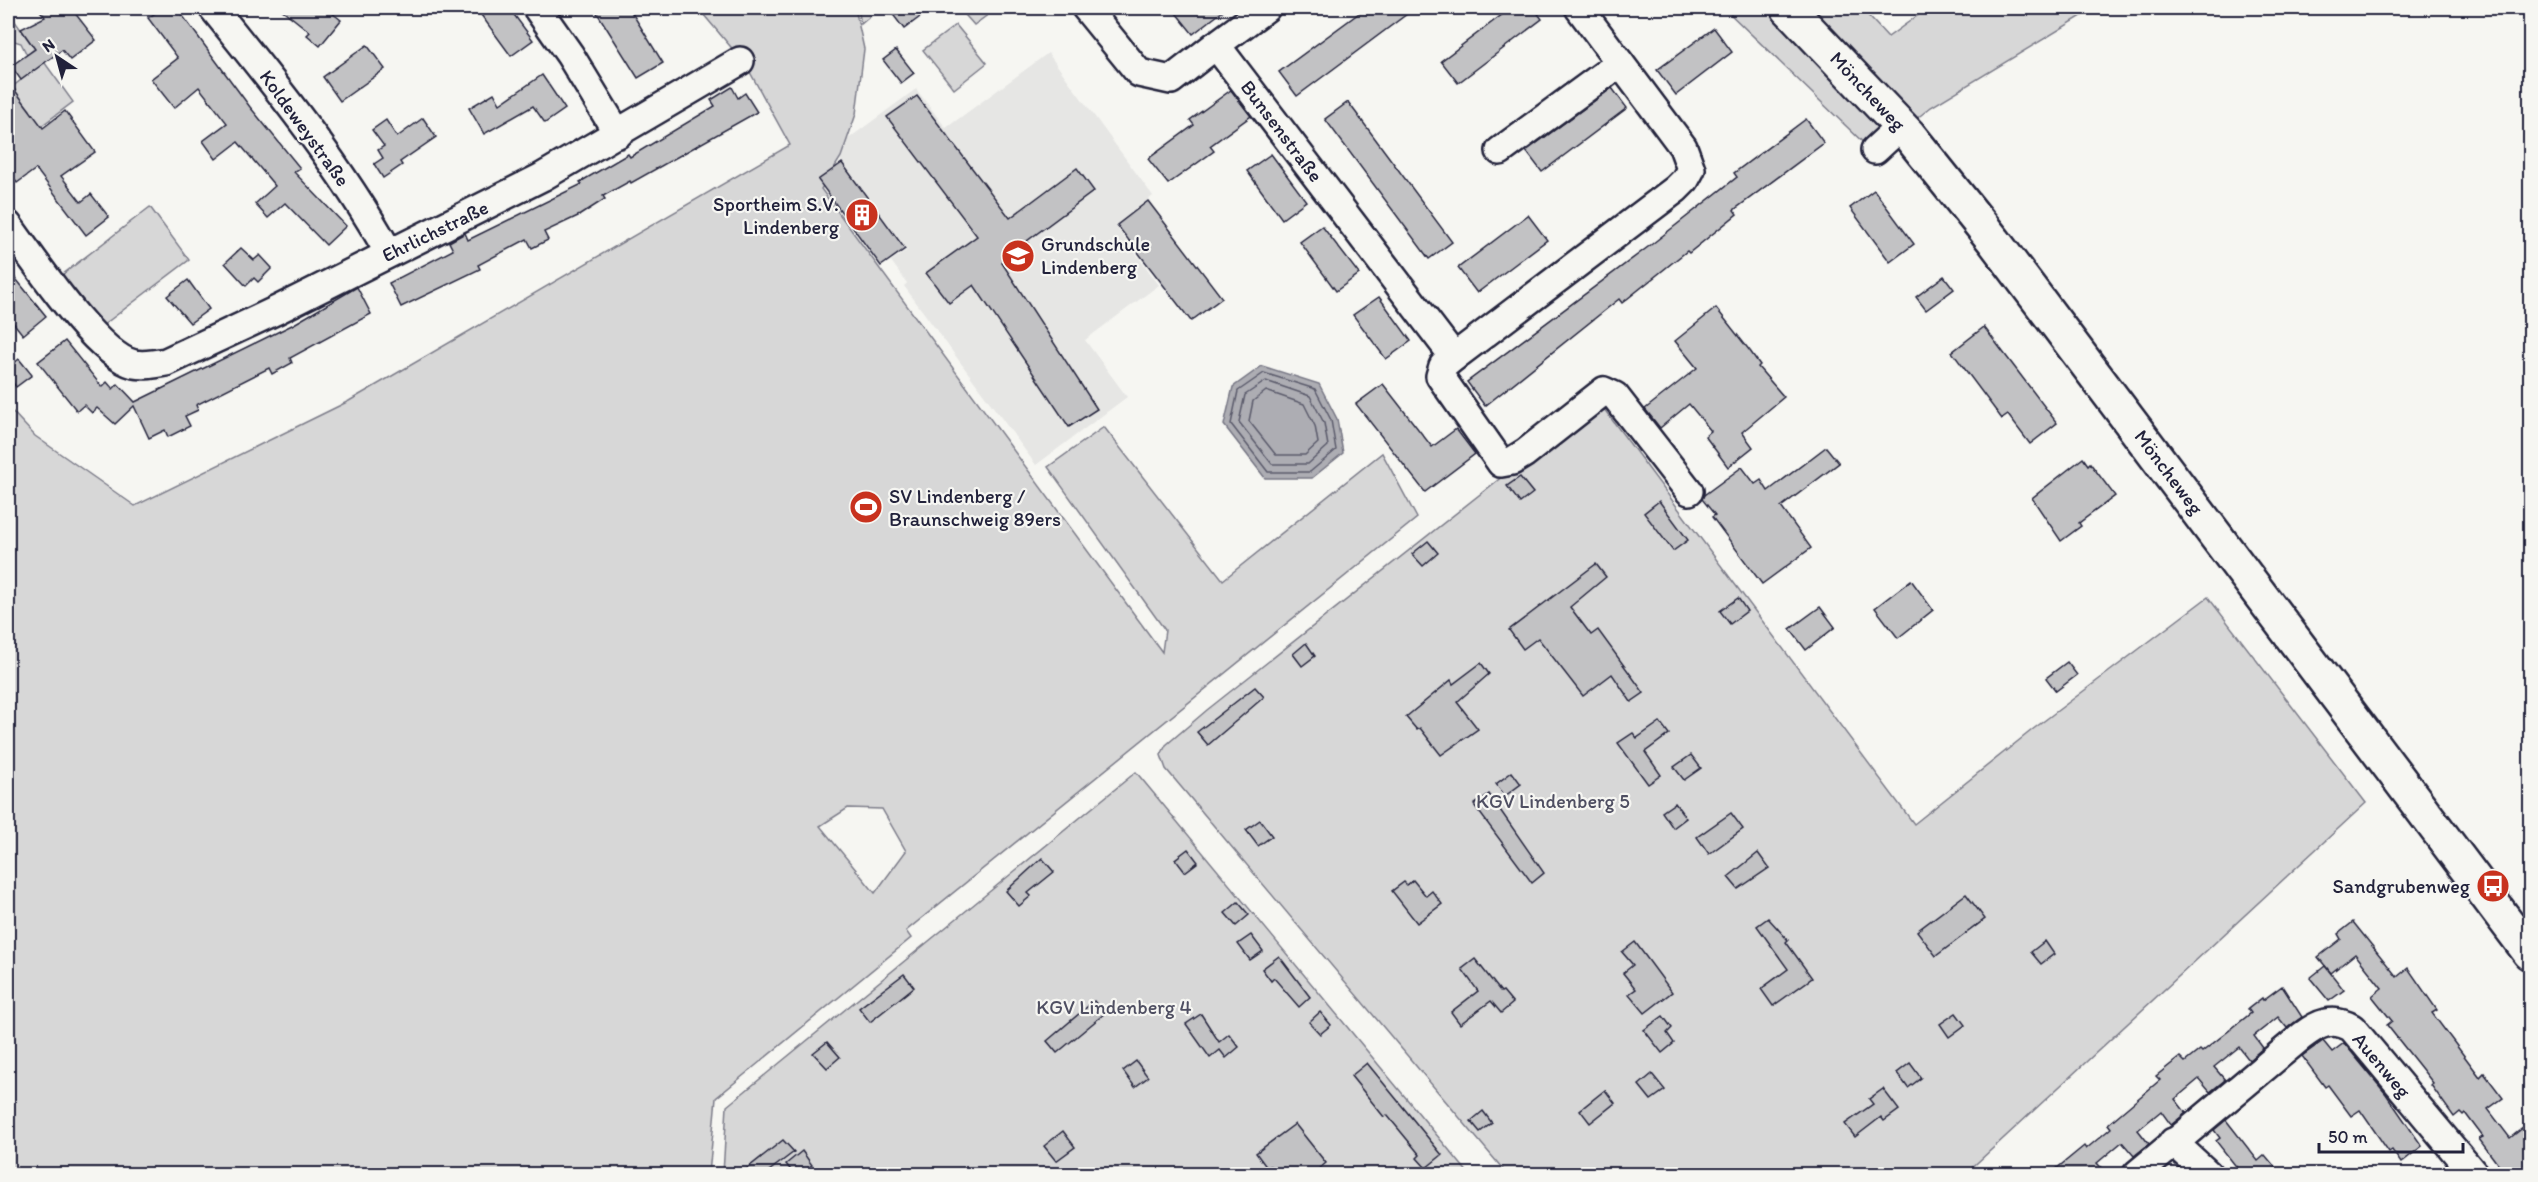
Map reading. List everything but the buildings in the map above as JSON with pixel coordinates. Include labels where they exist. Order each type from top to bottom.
[{"type":"main road","name":"Möncheweg","points":[[1788,8],[1901,126],[2008,260],[2530,953]]},
{"type":"street","name":"Koldeweystraße","points":[[213,8],[295,111],[360,204],[389,253]]},
{"type":"street","points":[[537,8],[570,55],[618,134]]},
{"type":"street","points":[[1086,8],[1140,73],[1171,80],[1266,8]]},
{"type":"street","points":[[1579,8],[1683,147],[1691,169],[1676,189],[1454,357],[1443,366],[1440,376],[1501,464],[1512,461],[1525,453],[1604,391],[1615,396],[1689,491]]},
{"type":"street","name":"Bunsenstraße","points":[[1216,45],[1454,357]]},
{"type":"street","name":"Ehrlichstraße","points":[[8,225],[82,321],[117,357],[133,363],[149,365],[166,362],[542,177],[740,61]]},
{"type":"street","points":[[1500,151],[1620,63]]},
{"type":"street","points":[[1875,150],[1901,126]]},
{"type":"street","name":"Auenweg","points":[[2173,1142],[2317,1024],[2341,1022],[2352,1028],[2474,1174]]},
{"type":"street","points":[[2137,1174],[2173,1142],[2208,1174]]},
{"type":"shaded area","name":"Grundschule Lindenberg","points":[[1048,53],[1153,196],[1115,225],[1159,285],[1085,340],[1127,397],[1036,465],[904,286],[907,283],[891,261],[907,250],[833,150],[916,89],[946,128]]},
{"type":"green space","points":[[698,8],[855,8],[864,49],[856,114],[841,157],[821,189],[1162,652],[1165,630],[1048,467],[1104,427],[1223,580],[1382,453],[1417,518],[906,931],[911,938],[716,1098],[709,1174],[8,1174],[8,407],[35,436],[135,506],[349,401],[790,145],[746,65]],"holes":[[[848,808],[882,809],[906,851],[875,893],[820,826]]]},
{"type":"green space","points":[[858,8],[880,8],[861,24]]},
{"type":"green space","points":[[959,8],[997,8],[974,25]]},
{"type":"green space","points":[[1724,8],[1861,8],[1888,37],[1928,8],[2095,8],[1931,107],[1874,153]]},
{"type":"green space","points":[[14,20],[73,102],[8,151],[8,127],[30,110],[12,87],[43,63],[33,50],[27,55],[21,43],[8,39],[8,30]]},
{"type":"green space","points":[[956,25],[987,63],[954,89],[923,50]]},
{"type":"green space","points":[[150,207],[189,260],[102,326],[62,275]]},
{"type":"green space","name":"KGV Lindenberg 5","points":[[1598,401],[1914,824],[2032,730],[2208,597],[2366,803],[1965,1174],[1507,1174],[1166,769],[1161,755],[1166,745],[1207,710]]},
{"type":"green space","name":"KGV Lindenberg 4","points":[[1136,772],[1469,1174],[723,1174],[727,1106]]},
{"type":"water","points":[[1262,366],[1319,384],[1337,419],[1343,453],[1312,478],[1265,478],[1224,425],[1233,387]]},
{"type":"place","name":"Sportheim S.V. Lindenberg","points":[[862,215]]},
{"type":"place","name":"Grundschule Lindenberg","points":[[1018,256]]},
{"type":"place","name":"SV Lindenberg / Braunschweig 89ers","points":[[866,507]]},
{"type":"place","name":"Sandgrubenweg","points":[[2493,886]]}]
